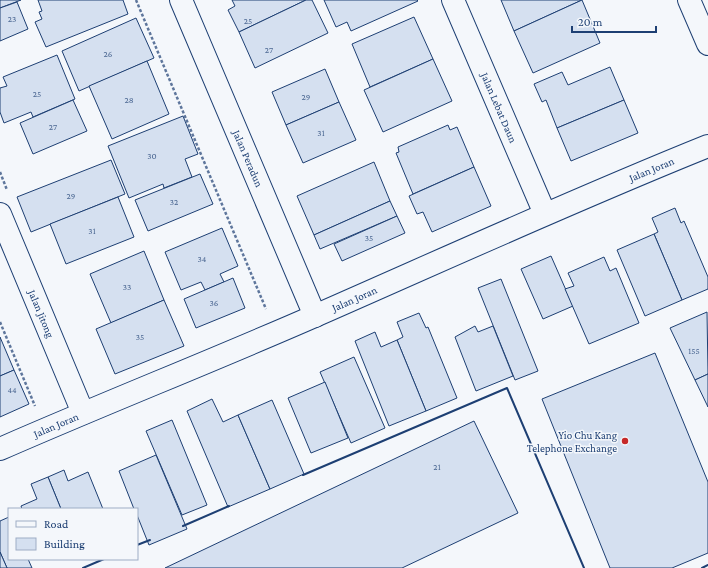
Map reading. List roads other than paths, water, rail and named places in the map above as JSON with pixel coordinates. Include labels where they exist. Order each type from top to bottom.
[{"type":"street","name":"Jalan Peradun","points":[[181,0],[315,316]]},
{"type":"street","name":"Jalan Lebat Daun","points":[[453,0],[545,214]]},
{"type":"street","points":[[688,0],[708,44]]},
{"type":"street","name":"Jalan Joran","points":[[0,449],[315,316],[545,214],[708,146]]},
{"type":"street","name":"Jalan Jitong","points":[[0,214],[83,413]]},
{"type":"place","name":"Yio Chu Kang Telephone Exchange","points":[[625,441]]}]
